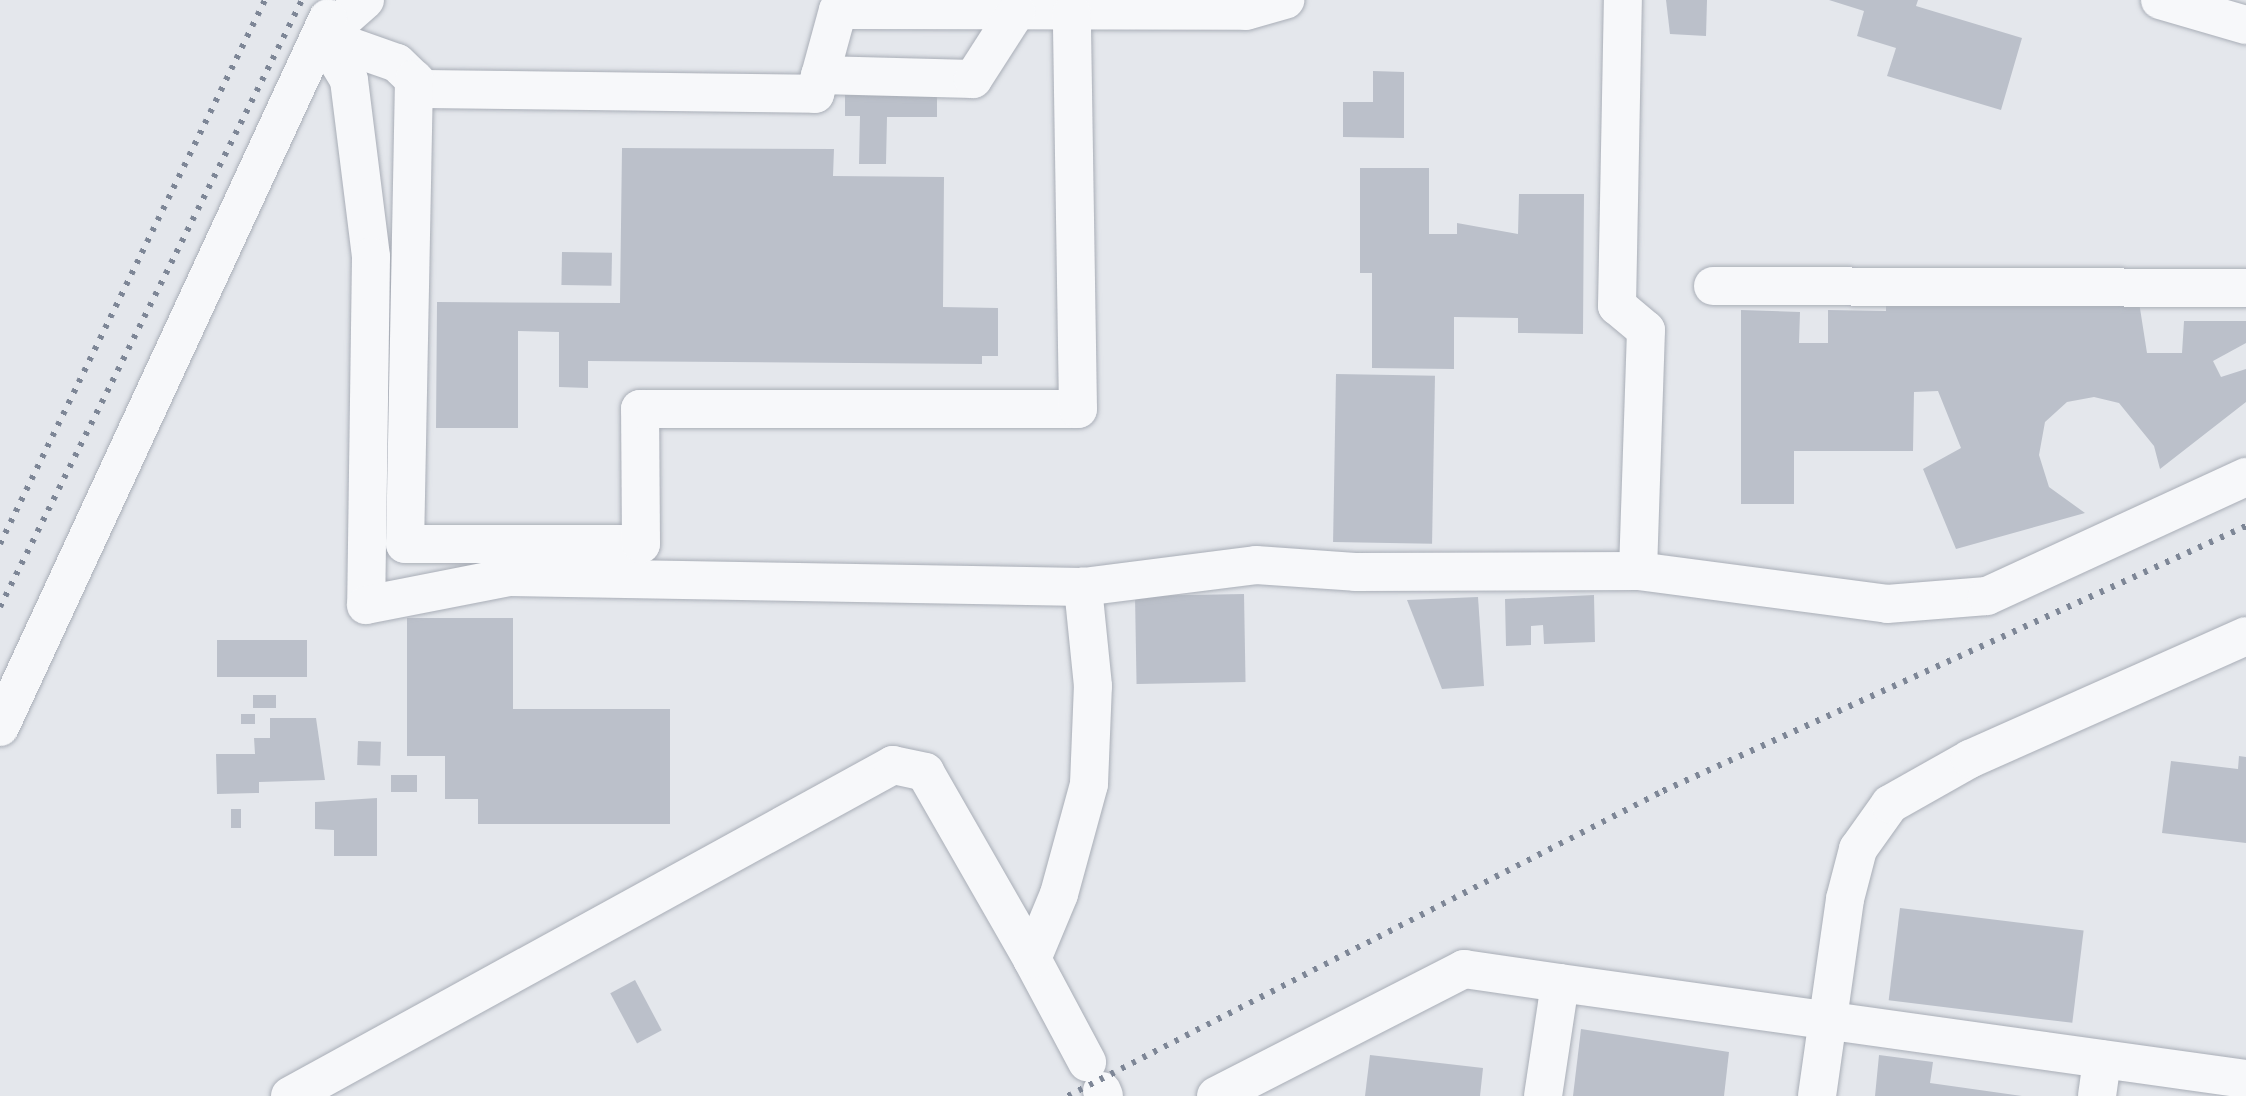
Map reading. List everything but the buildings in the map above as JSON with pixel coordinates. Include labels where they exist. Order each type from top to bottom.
[{"type":"street","points":[[0,727],[323,37],[333,0]]},
{"type":"street","points":[[323,37],[365,0]]},
{"type":"street","points":[[323,37],[397,63],[424,89],[815,94],[838,10],[1072,13],[1246,11],[1285,0]]},
{"type":"street","points":[[1623,0],[1617,306],[1646,330],[1638,571]]},
{"type":"street","points":[[2160,0],[2246,25]]},
{"type":"street","points":[[820,75],[973,79],[1016,12]]},
{"type":"street","points":[[414,79],[405,544],[641,544],[640,409],[1078,409],[1072,13]]},
{"type":"street","points":[[323,37],[349,80],[371,257],[366,605],[509,577],[1083,587],[1256,565],[1355,572],[1638,571],[1887,604],[1987,596],[2246,477]]},
{"type":"street","points":[[1713,286],[2246,288]]},
{"type":"street","points":[[1032,959],[1059,894],[1089,784],[1093,686],[1083,587]]},
{"type":"street","points":[[1817,1096],[1858,849],[1890,804],[1984,753],[2246,636]]},
{"type":"street","points":[[290,1096],[893,765],[925,772],[1032,959],[1097,1083]]},
{"type":"street","points":[[1216,1096],[1464,969],[2246,1079]]},
{"type":"street","points":[[1543,1096],[1560,983]]},
{"type":"street","points":[[2097,1096],[2102,1059]]},
{"type":"railway","points":[[0,544],[265,0]]},
{"type":"railway","points":[[0,607],[302,0]]},
{"type":"railway","points":[[1068,1096],[1663,791],[2246,526]]}]
